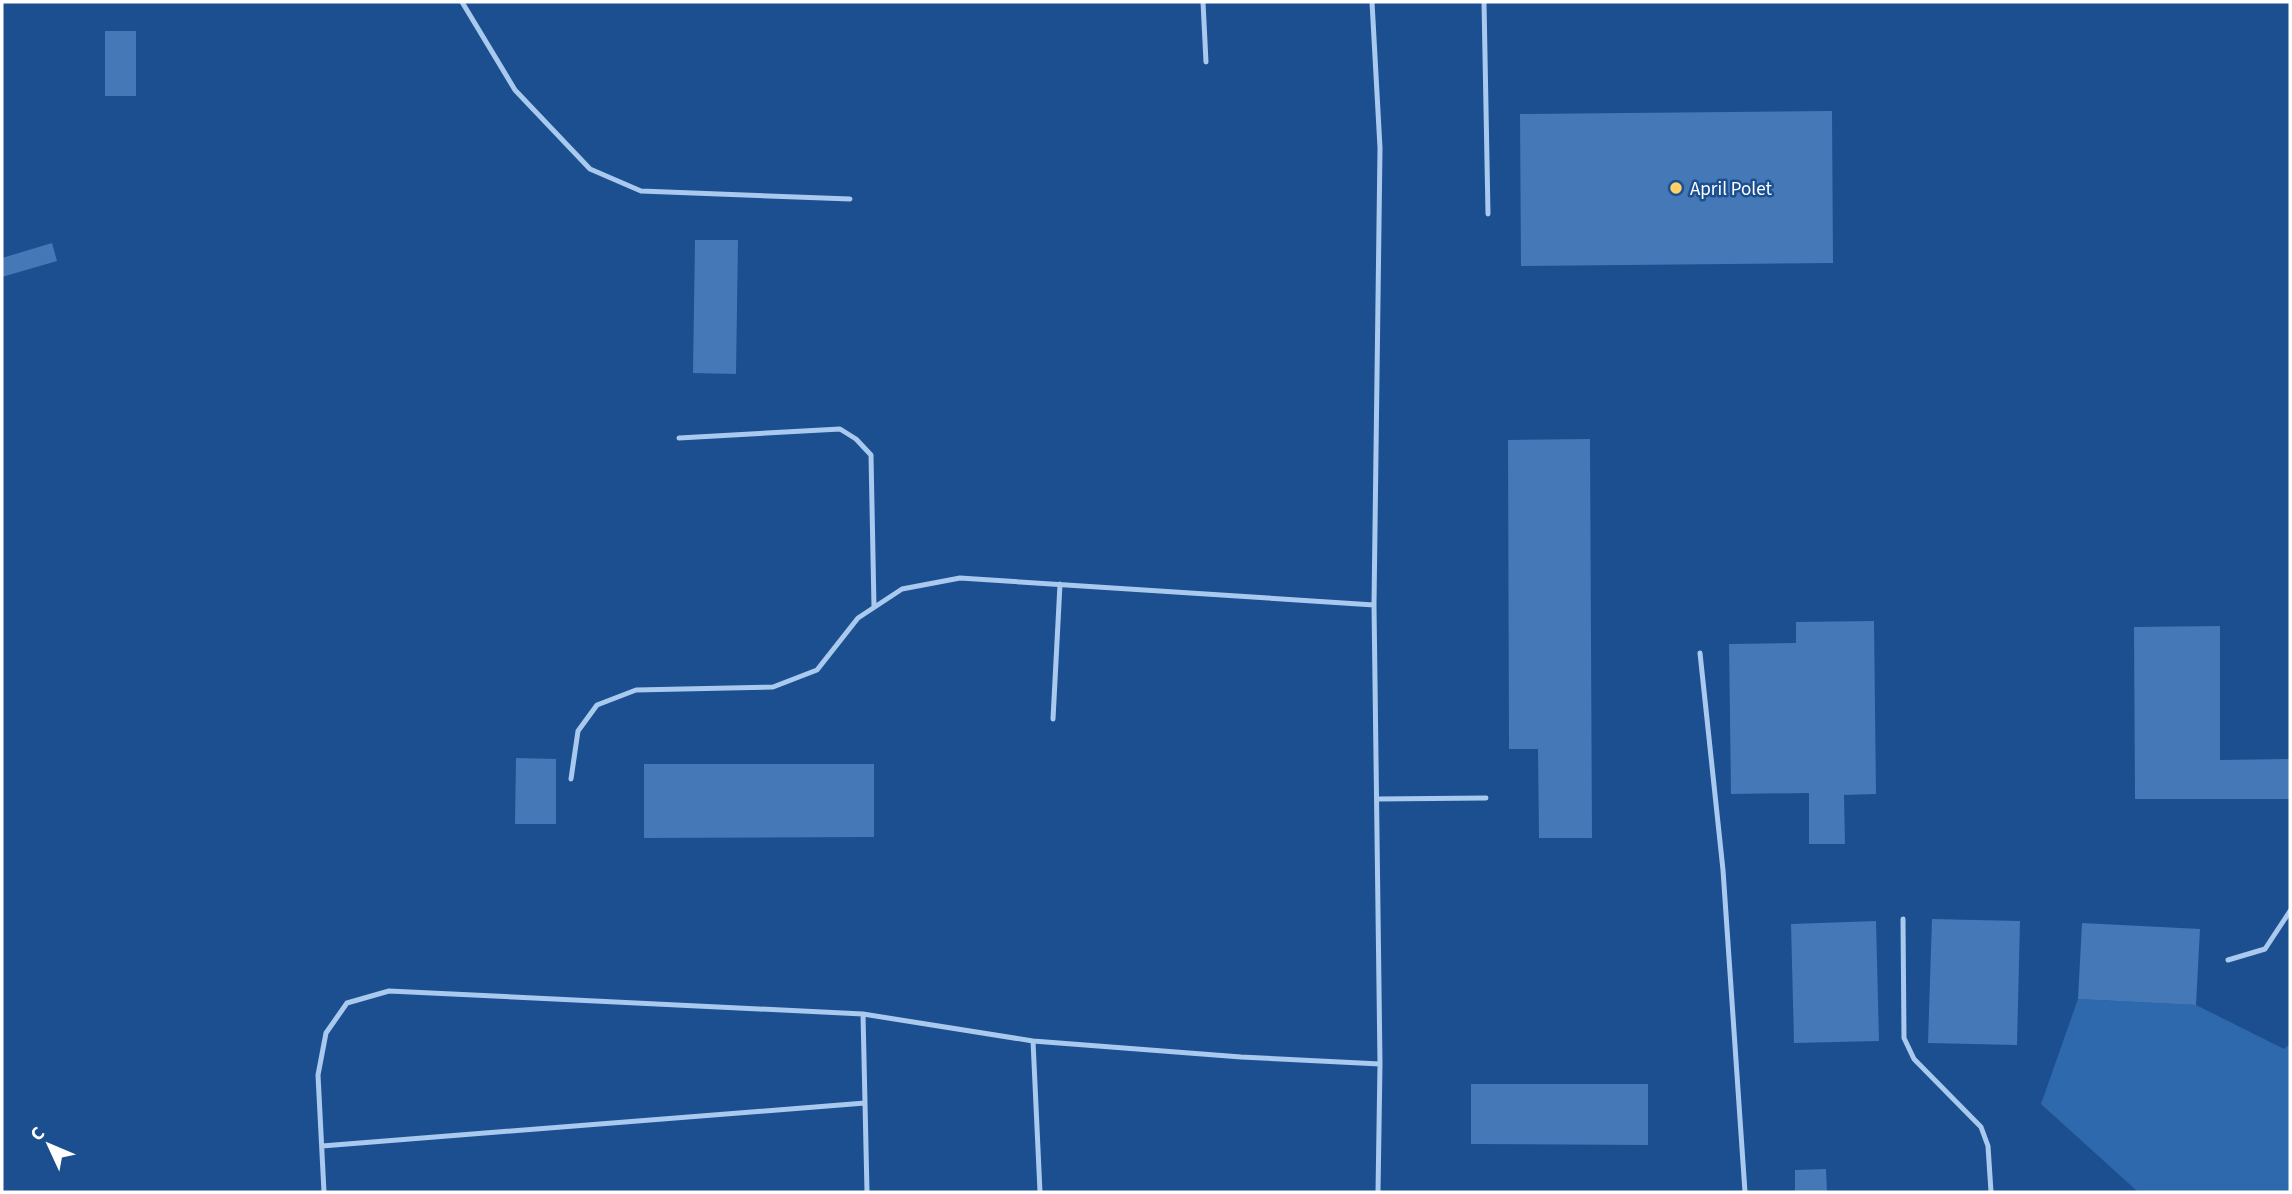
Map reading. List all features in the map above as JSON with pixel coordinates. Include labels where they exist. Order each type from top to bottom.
[{"type":"lane","points":[[462,2],[515,90],[590,169],[640,191],[850,199]]},
{"type":"lane","points":[[1203,2],[1206,62]]},
{"type":"lane","points":[[1372,2],[1380,148],[1374,605],[1380,1063],[1378,1192]]},
{"type":"lane","points":[[1484,2],[1488,214]]},
{"type":"lane","points":[[679,438],[840,429],[856,439],[871,455],[874,607]]},
{"type":"lane","points":[[571,779],[578,731],[597,705],[636,690],[773,687],[817,670],[858,618],[902,589],[960,578],[1374,605]]},
{"type":"lane","points":[[1053,719],[1060,584]]},
{"type":"lane","points":[[1700,653],[1723,870],[1745,1192]]},
{"type":"lane","points":[[1377,799],[1486,798]]},
{"type":"lane","points":[[2228,960],[2265,949],[2290,911]]},
{"type":"lane","points":[[1903,919],[1904,1038],[1914,1059],[1982,1127],[1988,1146],[1991,1192]]},
{"type":"lane","points":[[324,1192],[318,1075],[326,1033],[347,1003],[389,991],[863,1014],[1033,1041],[1241,1057],[1380,1063]]},
{"type":"lane","points":[[863,1014],[867,1192]]},
{"type":"lane","points":[[1033,1041],[1040,1192]]},
{"type":"lane","points":[[322,1146],[865,1103]]},
{"type":"shaded area","points":[[2078,999],[2196,1005],[2284,1049],[2290,1044],[2290,1192],[2137,1191],[2041,1104]]},
{"type":"building","points":[[105,31],[136,31],[136,96],[105,96]]},
{"type":"building","name":"April Polet","points":[[1832,111],[1833,263],[1521,266],[1520,114]]},
{"type":"building","points":[[695,240],[738,240],[736,374],[693,373]]},
{"type":"building","points":[[52,243],[57,261],[2,277],[2,258]]},
{"type":"building","points":[[1590,439],[1592,838],[1539,838],[1538,749],[1509,749],[1508,440]]},
{"type":"building","points":[[1874,621],[1876,794],[1844,795],[1845,844],[1809,844],[1809,793],[1731,794],[1729,644],[1796,643],[1796,622]]},
{"type":"building","points":[[2220,626],[2220,760],[2290,759],[2290,799],[2135,799],[2134,627]]},
{"type":"building","points":[[516,758],[556,759],[556,824],[515,824]]},
{"type":"building","points":[[644,764],[874,764],[874,837],[644,838]]},
{"type":"building","points":[[1932,919],[2020,921],[2017,1045],[1928,1043]]},
{"type":"building","points":[[1876,921],[1879,1041],[1794,1043],[1791,924]]},
{"type":"building","points":[[2082,923],[2200,929],[2196,1005],[2078,999]]},
{"type":"building","points":[[1471,1084],[1648,1084],[1648,1145],[1471,1144]]},
{"type":"building","points":[[1826,1169],[1827,1192],[1795,1192],[1795,1170]]},
{"type":"place","name":"April Polet","points":[[1676,188]]}]
